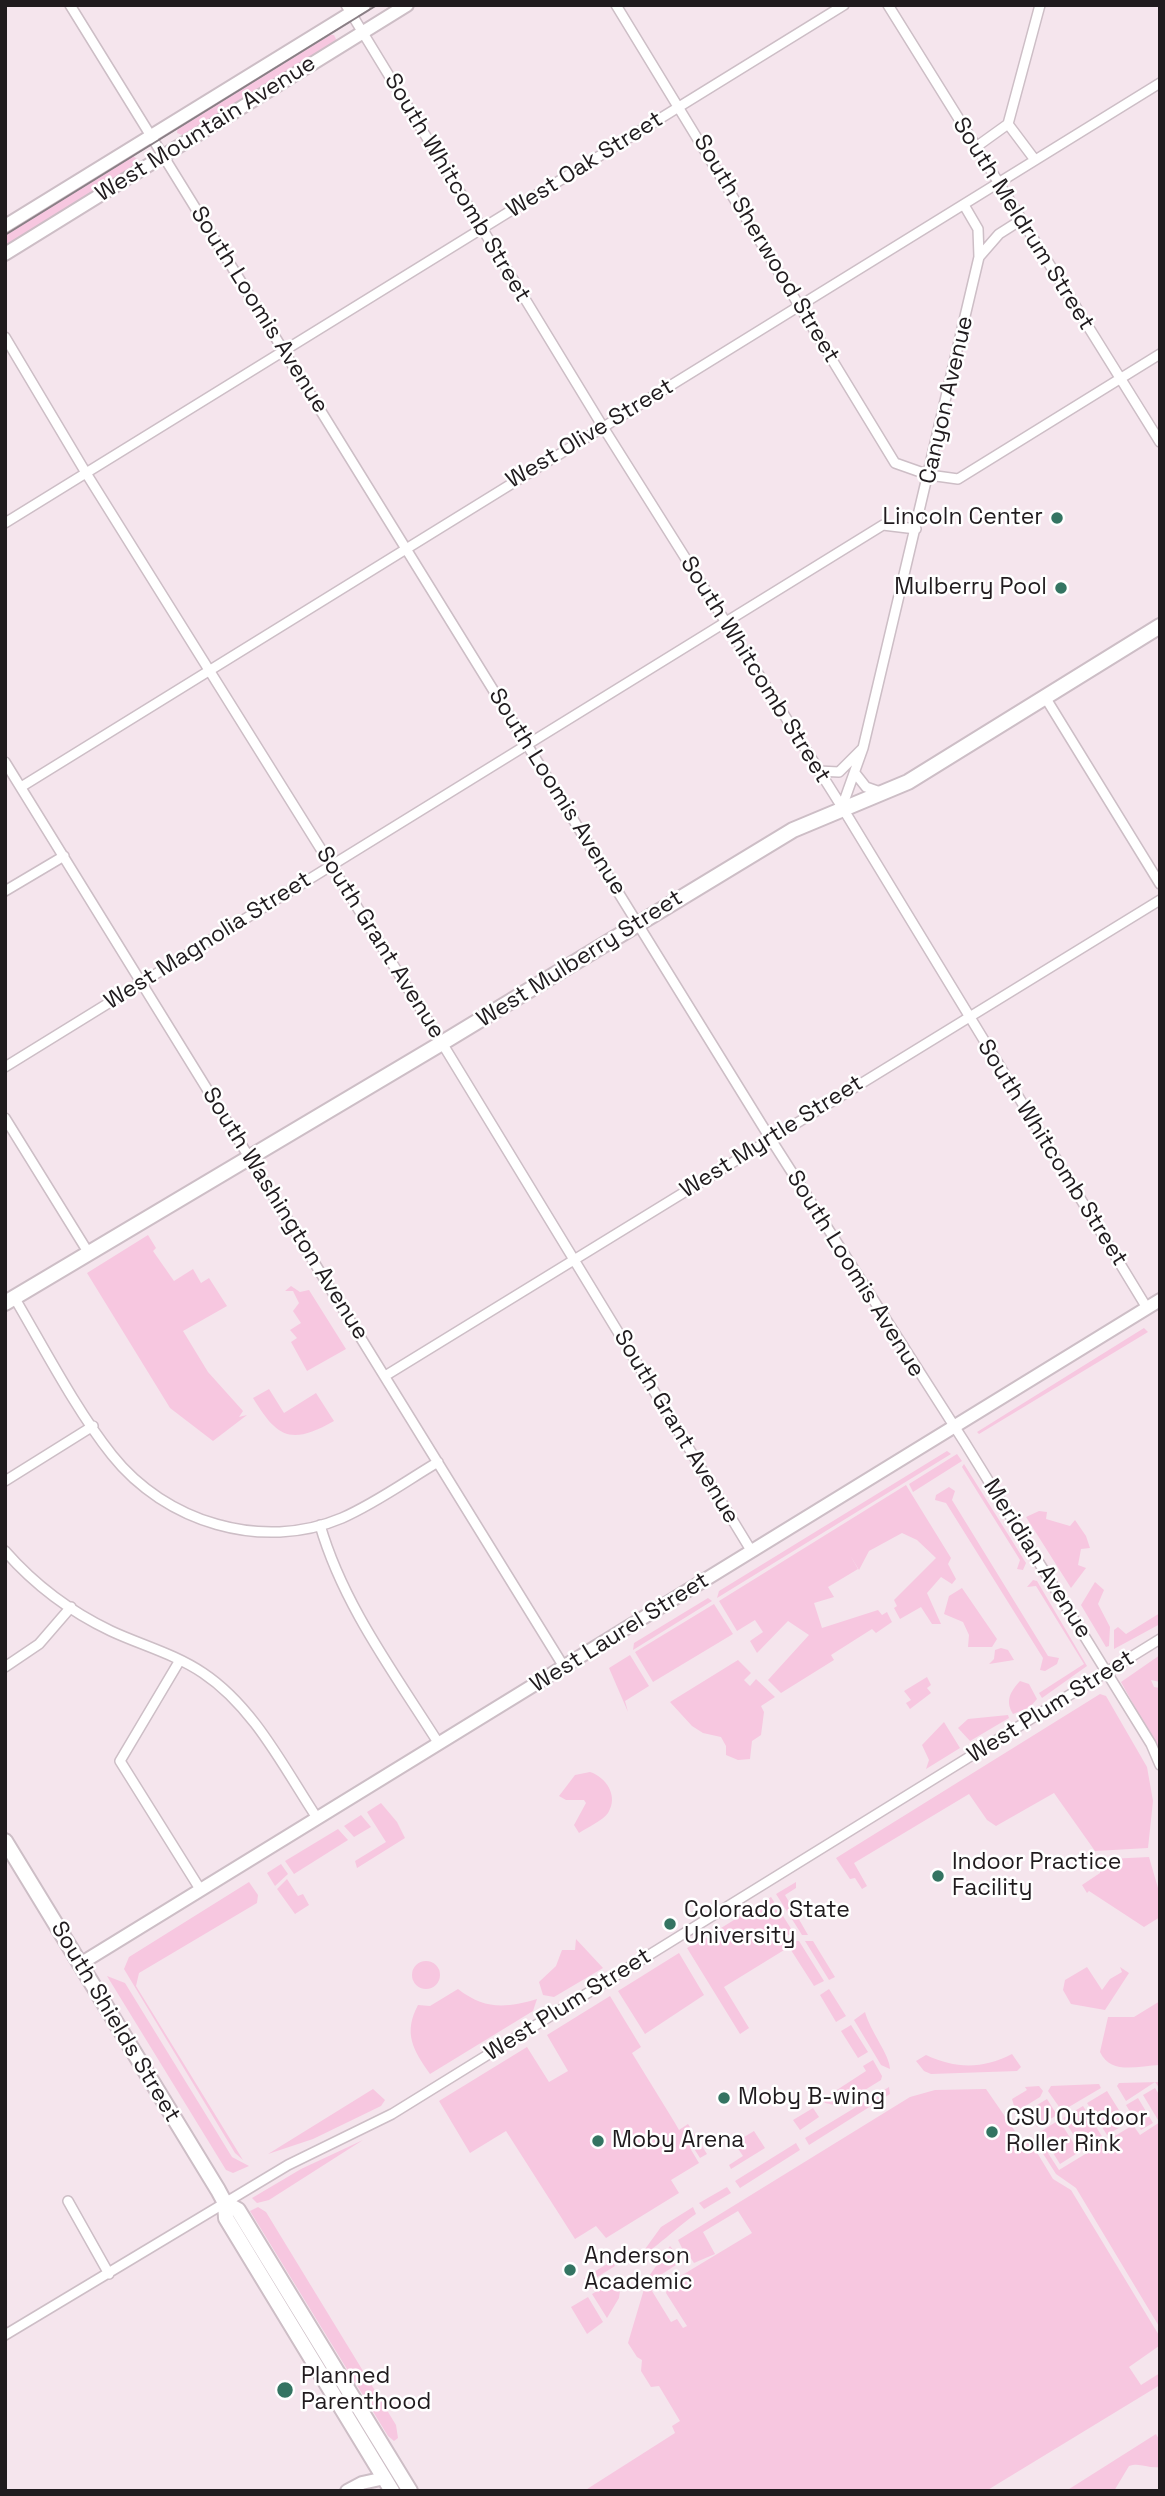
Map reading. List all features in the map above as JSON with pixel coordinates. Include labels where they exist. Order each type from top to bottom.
[{"type":"main road","name":"West Mountain Avenue","points":[[5,226],[152,137],[348,9],[364,5]]},
{"type":"main road","name":"West Mountain Avenue","points":[[5,254],[407,5]]},
{"type":"main road","name":"West Mulberry Street","points":[[9,1300],[442,1043],[793,830],[842,807],[908,782],[1160,626]]},
{"type":"main road","name":"West Laurel Street","points":[[80,1964],[1160,1300]]},
{"type":"main road","name":"South Shields Street","points":[[7,1847],[225,2203],[226,2218],[388,2484]]},
{"type":"main road","name":"South Shields Street","points":[[225,2203],[238,2210],[410,2491]]},
{"type":"main road","points":[[373,2491],[388,2484],[398,2470]]},
{"type":"main road","points":[[347,2491],[362,2483],[388,2484]]},
{"type":"street","name":"South Loomis Avenue","points":[[70,5],[769,1138],[953,1427]]},
{"type":"street","name":"South Sherwood Street","points":[[615,5],[895,463],[929,474]]},
{"type":"street","name":"West Oak Street","points":[[5,523],[844,5]]},
{"type":"street","name":"South Meldrum Street","points":[[888,5],[1160,442]]},
{"type":"street","points":[[976,146],[1008,124],[1040,5]]},
{"type":"street","name":"South Whitcomb Street","points":[[348,9],[724,623],[842,807],[967,1016],[1082,1196],[1147,1308]]},
{"type":"street","name":"West Olive Street","points":[[21,787],[1160,83]]},
{"type":"street","points":[[1008,124],[1035,160]]},
{"type":"street","name":"Canyon Avenue","points":[[842,807],[863,748],[979,257],[978,229],[964,205]]},
{"type":"street","points":[[979,257],[999,234],[1021,220]]},
{"type":"street","name":"South Grant Avenue","points":[[5,337],[86,473],[442,1043],[752,1552]]},
{"type":"street","points":[[929,474],[958,479],[1160,354]]},
{"type":"street","name":"West Magnolia Street","points":[[5,1067],[883,525],[916,529]]},
{"type":"street","points":[[1045,697],[1160,884]]},
{"type":"street","points":[[818,771],[839,772],[863,748]]},
{"type":"street","name":"South Washington Avenue","points":[[5,762],[564,1667]]},
{"type":"street","points":[[855,773],[866,787],[883,793]]},
{"type":"street","points":[[5,891],[64,856]]},
{"type":"street","name":"West Myrtle Street","points":[[385,1376],[967,1016],[1160,900]]},
{"type":"street","points":[[5,1118],[88,1252]]},
{"type":"street","points":[[9,1300],[93,1426],[130,1475],[185,1513],[237,1530],[289,1531],[320,1525],[363,1508],[438,1462]]},
{"type":"street","points":[[5,1480],[93,1426]]},
{"type":"street","name":"Meridian Avenue","points":[[953,1427],[1151,1744],[1160,1765]]},
{"type":"street","points":[[320,1525],[327,1549],[352,1605],[439,1744]]},
{"type":"street","points":[[5,1551],[39,1585],[108,1630],[180,1660],[203,1673],[238,1703],[256,1725],[317,1818]]},
{"type":"street","points":[[5,1667],[39,1644],[71,1607]]},
{"type":"street","name":"West Plum Street","points":[[7,2332],[110,2274],[288,2165],[392,2114],[1160,1639]]},
{"type":"street","points":[[180,1660],[120,1761],[200,1889]]},
{"type":"street","points":[[68,2202],[110,2274]]},
{"type":"shaded area","points":[[327,34],[334,35],[337,41],[185,136],[177,133],[178,126]]},
{"type":"shaded area","points":[[132,155],[138,160],[137,166],[5,246],[5,231]]},
{"type":"shaded area","points":[[148,1235],[156,1248],[153,1251],[174,1281],[193,1269],[201,1283],[209,1278],[227,1306],[183,1331],[208,1372],[243,1411],[239,1417],[247,1415],[213,1441],[170,1408],[87,1273]]},
{"type":"shaded area","points":[[291,1286],[300,1292],[309,1290],[346,1349],[307,1371],[291,1342],[297,1338],[290,1330],[301,1323],[293,1311],[299,1303],[293,1291],[285,1291]]},
{"type":"shaded area","points":[[1144,1328],[1148,1332],[979,1434],[977,1432]]},
{"type":"shaded area","points":[[269,1389],[284,1413],[316,1393],[334,1421],[306,1433],[286,1434],[270,1422],[253,1398]]},
{"type":"shaded area","points":[[947,1451],[951,1454],[717,1598],[719,1591]]},
{"type":"shaded area","points":[[957,1454],[962,1461],[913,1492],[909,1484]]},
{"type":"shaded area","points":[[964,1464],[1026,1563],[1023,1570],[1017,1569],[1020,1560],[962,1467]]},
{"type":"shaded area","points":[[906,1485],[951,1558],[948,1564],[956,1579],[952,1584],[941,1577],[927,1593],[941,1624],[932,1624],[921,1607],[900,1619],[894,1608],[897,1606],[894,1600],[936,1558],[917,1540],[902,1533],[869,1551],[859,1570],[850,1555],[858,1569],[828,1587],[834,1597],[814,1603],[822,1628],[878,1610],[882,1615],[887,1612],[892,1622],[876,1633],[872,1629],[831,1655],[834,1660],[781,1693],[768,1680],[809,1635],[788,1621],[757,1653],[750,1641],[763,1632],[755,1620],[737,1631],[719,1601]]},
{"type":"shaded area","points":[[949,1487],[955,1491],[952,1500],[1048,1656],[1059,1658],[1057,1664],[1045,1671],[1040,1670],[1043,1658],[946,1503],[935,1500],[936,1495]]},
{"type":"shaded area","points":[[1039,1511],[1047,1512],[1046,1519],[1070,1526],[1075,1520],[1086,1536],[1090,1548],[1081,1549],[1078,1565],[1086,1568],[1071,1588],[1026,1517]]},
{"type":"shaded area","points":[[1033,1580],[1037,1581],[1087,1666],[1042,1698],[1039,1693],[1084,1664],[1036,1586],[1027,1587]]},
{"type":"shaded area","points":[[1095,1582],[1104,1590],[1098,1604],[1110,1627],[1109,1646],[1106,1647],[1081,1605]]},
{"type":"shaded area","points":[[962,1588],[997,1639],[992,1647],[968,1647],[969,1635],[963,1622],[944,1614],[949,1596]]},
{"type":"shaded area","points":[[708,1598],[712,1601],[633,1650],[634,1643]]},
{"type":"shaded area","points":[[714,1604],[733,1634],[653,1682],[635,1652]]},
{"type":"shaded area","points":[[1160,1613],[1160,1624],[1114,1649],[1114,1630],[1118,1627],[1126,1634]]},
{"type":"shaded area","points":[[995,1650],[1008,1650],[1014,1660],[989,1664],[994,1659]]},
{"type":"shaded area","points":[[630,1655],[649,1686],[625,1701],[628,1712],[609,1668]]},
{"type":"shaded area","points":[[1160,1655],[1160,1682],[1151,1680],[1154,1687],[1160,1688],[1160,1753],[1121,1682]]},
{"type":"shaded area","points":[[738,1660],[751,1673],[744,1680],[750,1686],[756,1679],[775,1697],[761,1706],[764,1712],[761,1735],[752,1741],[750,1759],[738,1760],[726,1755],[726,1746],[721,1737],[703,1733],[692,1726],[670,1702]]},
{"type":"shaded area","points":[[927,1677],[931,1685],[927,1688],[931,1693],[910,1709],[906,1703],[911,1700],[904,1691]]},
{"type":"shaded area","points":[[1020,1681],[1029,1684],[1037,1699],[1030,1707],[1013,1714],[1009,1705],[1010,1697]]},
{"type":"shaded area","points":[[1100,1694],[1106,1696],[1147,1767],[1153,1801],[1148,1848],[1095,1851],[1054,1793],[996,1826],[987,1820],[969,1794],[854,1863],[867,1886],[862,1889],[855,1878],[850,1879],[836,1858]]},
{"type":"shaded area","points":[[1008,1715],[1009,1718],[970,1741],[958,1728],[968,1719]]},
{"type":"shaded area","points":[[944,1722],[960,1748],[926,1769],[929,1760],[922,1745]]},
{"type":"shaded area","points":[[590,1772],[601,1778],[609,1788],[611,1807],[602,1819],[579,1833],[574,1825],[586,1803],[584,1800],[566,1800],[559,1796],[575,1775]]},
{"type":"shaded area","points":[[381,1803],[397,1822],[405,1838],[357,1868],[355,1861],[386,1842],[367,1812]]},
{"type":"shaded area","points":[[361,1815],[371,1827],[354,1837],[344,1826]]},
{"type":"shaded area","points":[[338,1829],[348,1840],[294,1874],[285,1861]]},
{"type":"shaded area","points":[[1149,1857],[1160,1895],[1160,1917],[1144,1927],[1089,1891],[1087,1893],[1082,1885],[1100,1873],[1100,1864],[1108,1859]]},
{"type":"shaded area","points":[[281,1864],[288,1874],[275,1886],[267,1873]]},
{"type":"shaded area","points":[[287,1879],[298,1896],[303,1894],[309,1905],[295,1914],[277,1889]]},
{"type":"shaded area","points":[[249,1882],[258,1895],[257,1903],[139,1973],[136,1986],[243,2160],[235,2153],[124,1969],[129,1957]]},
{"type":"shaded area","points":[[796,1882],[796,1888],[785,1895],[808,1935],[802,1935],[776,1894]]},
{"type":"shaded area","points":[[771,1897],[795,1935],[713,1933]]},
{"type":"shaded area","points":[[704,1938],[799,1941],[824,1981],[814,1986],[789,1947],[724,1987],[749,2028],[740,2034],[687,1948]]},
{"type":"shaded area","points":[[576,1939],[603,1968],[554,1997],[543,1995],[539,1982],[556,1966],[562,1950],[575,1950]]},
{"type":"shaded area","points":[[805,1941],[813,1941],[835,1977],[829,1980]]},
{"type":"shaded area","points":[[679,1953],[704,1995],[645,2034],[618,1991]]},
{"type":"shaded area","points":[[426,1961],[436,1965],[440,1975],[436,1985],[426,1989],[416,1985],[412,1975],[416,1965]]},
{"type":"shaded area","points":[[1087,1967],[1102,1990],[1110,1979],[1122,1972],[1120,1967],[1129,1973],[1105,2010],[1071,2004],[1063,1990],[1065,1980]]},
{"type":"shaded area","points":[[107,1976],[125,1983],[232,2157],[249,2166],[233,2173],[226,2170]]},
{"type":"shaded area","points":[[458,1989],[487,2004],[506,2005],[537,1999],[533,2011],[430,2074],[415,2049],[411,2024],[418,2005],[430,2006]]},
{"type":"shaded area","points":[[829,1989],[846,2016],[836,2022],[820,1995]]},
{"type":"shaded area","name":"Moby Arena","points":[[610,1996],[641,2047],[632,2053],[679,2130],[688,2124],[707,2154],[700,2158],[693,2147],[690,2148],[699,2163],[671,2180],[679,2193],[606,2238],[596,2226],[575,2239],[506,2131],[470,2153],[439,2101],[527,2047],[549,2082],[568,2071],[547,2035]]},
{"type":"shaded area","points":[[1160,2001],[1160,2065],[1126,2068],[1111,2064],[1105,2059],[1100,2052],[1108,2017],[1134,2017]]},
{"type":"shaded area","points":[[865,2012],[890,2069],[881,2065],[854,2020]]},
{"type":"shaded area","points":[[851,2025],[868,2052],[858,2058],[841,2031]]},
{"type":"shaded area","points":[[1012,2054],[1021,2067],[1017,2071],[931,2074],[924,2071],[916,2061],[926,2055],[948,2063],[980,2065]]},
{"type":"shaded area","points":[[873,2060],[882,2076],[881,2080],[839,2106],[825,2103],[823,2099],[866,2071],[863,2066]]},
{"type":"shaded area","points":[[1155,2082],[1126,2101],[1117,2086],[1119,2083]]},
{"type":"shaded area","points":[[1099,2084],[1101,2088],[1062,2111],[1048,2091],[1051,2086]]},
{"type":"shaded area","points":[[1039,2086],[1043,2091],[1040,2097],[1019,2110],[1015,2109],[1012,2099],[1027,2090],[1025,2087]]},
{"type":"shaded area","points":[[889,2087],[890,2094],[809,2145],[805,2138]]},
{"type":"shaded area","points":[[1155,2088],[1160,2096],[1158,2120],[1143,2095]]},
{"type":"shaded area","points":[[373,2089],[385,2100],[381,2106],[313,2139],[268,2154]]},
{"type":"shaded area","points":[[986,2089],[1024,2144],[1030,2141],[1053,2179],[1071,2190],[1160,2337],[1159,2346],[1129,2367],[1141,2385],[1160,2373],[1160,2385],[986,2491],[584,2491],[675,2433],[672,2426],[680,2421],[659,2386],[651,2387],[641,2371],[642,2360],[628,2343],[647,2279],[670,2246],[682,2261],[656,2278],[652,2291],[671,2322],[677,2319],[683,2328],[687,2326],[666,2293],[669,2283],[752,2233],[738,2211],[703,2232],[715,2254],[694,2263],[690,2257],[687,2258],[678,2240],[910,2097],[935,2090]]},
{"type":"shaded area","points":[[1107,2091],[1127,2123],[1107,2135],[1087,2103]]},
{"type":"shaded area","points":[[1138,2098],[1153,2123],[1141,2130],[1126,2105]]},
{"type":"shaded area","points":[[1047,2099],[1057,2115],[1037,2127],[1027,2111]]},
{"type":"shaded area","points":[[1083,2106],[1103,2138],[1083,2150],[1063,2118]]},
{"type":"shaded area","points":[[813,2108],[819,2117],[800,2130],[793,2120]]},
{"type":"shaded area","points":[[1059,2120],[1079,2152],[1060,2164],[1040,2132]]},
{"type":"shaded area","points":[[1160,2122],[1160,2328],[1076,2188],[1056,2174],[1033,2138],[1037,2136],[1059,2170],[1133,2125],[1140,2135]]},
{"type":"shaded area","points":[[754,2131],[765,2148],[731,2169],[729,2165],[743,2156],[737,2147],[742,2145],[739,2140]]},
{"type":"shaded area","points":[[363,2140],[269,2200],[257,2203],[252,2198],[301,2169]]},
{"type":"shaded area","points":[[796,2143],[800,2150],[740,2188],[735,2181]]},
{"type":"shaded area","points":[[727,2187],[731,2193],[704,2209],[699,2203]]},
{"type":"shaded area","points":[[258,2207],[266,2212],[396,2425],[398,2438],[394,2441],[388,2436],[250,2211]]},
{"type":"shaded area","points":[[693,2207],[696,2214],[640,2256],[661,2227]]},
{"type":"shaded area","points":[[612,2261],[615,2266],[594,2279],[597,2284],[590,2289],[584,2278]]},
{"type":"shaded area","points":[[622,2276],[619,2298],[607,2318],[592,2294]]},
{"type":"shaded area","points":[[588,2297],[603,2322],[587,2334],[571,2307]]},
{"type":"shaded area","points":[[1156,2434],[1160,2441],[1160,2467],[1129,2466],[1114,2491],[1066,2491]]},
{"type":"tram line","points":[[5,235],[377,5]]},
{"type":"place","name":"Lincoln Center","points":[[1057,518]]},
{"type":"place","name":"Mulberry Pool","points":[[1061,588]]},
{"type":"place","name":"Indoor Practice Facility","points":[[938,1876]]},
{"type":"place","name":"Colorado State University","points":[[670,1924]]},
{"type":"place","name":"Moby B-wing","points":[[724,2098]]},
{"type":"place","name":"CSU Outdoor Roller Rink","points":[[992,2132]]},
{"type":"place","name":"Moby Arena","points":[[598,2141]]},
{"type":"place","name":"Anderson Academic","points":[[570,2270]]},
{"type":"place","name":"Planned Parenthood","points":[[285,2390]]}]
